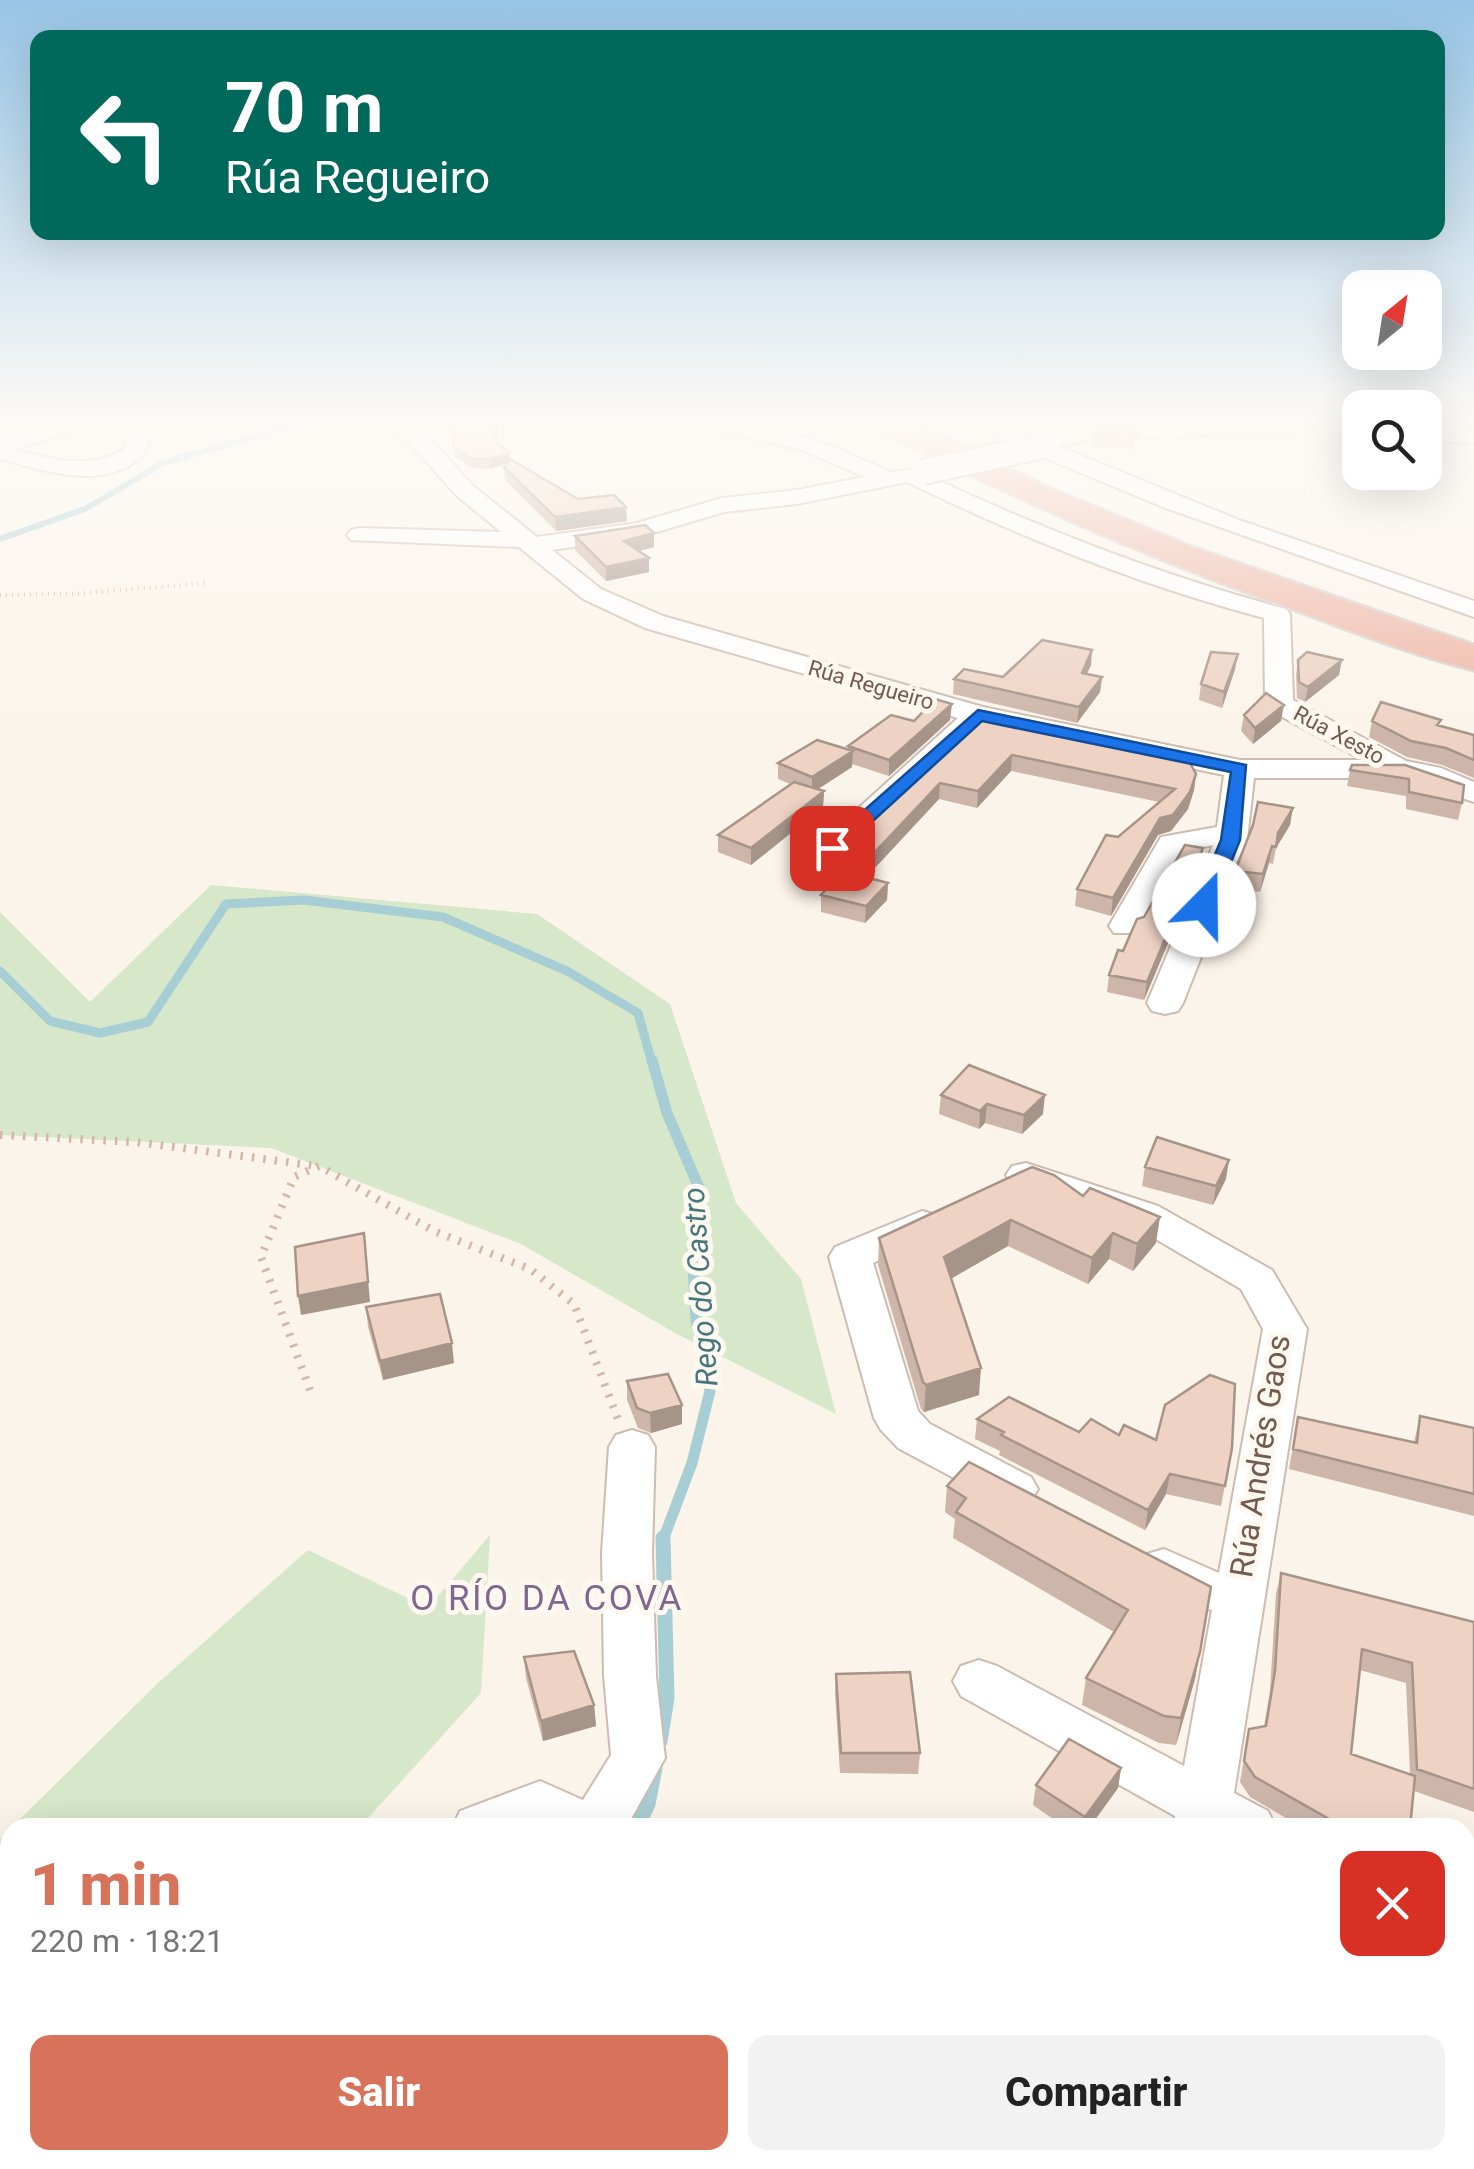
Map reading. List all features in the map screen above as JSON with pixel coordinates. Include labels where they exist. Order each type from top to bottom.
[{"type":"highway","points":[[1112,526],[1247,581],[1474,658]]},
{"type":"highway","points":[[1146,526],[1474,641]]},
{"type":"street","name":"Rúa Regueiro","points":[[510,526],[592,594],[654,622],[978,715],[1240,769],[1402,769],[1430,774],[1474,793]]},
{"type":"street","points":[[359,535],[530,542],[652,526]]},
{"type":"street","name":"Rúa Xesto","points":[[1017,526],[1186,592],[1277,614],[1279,704],[1402,769]]},
{"type":"street","points":[[1234,526],[1290,549],[1474,609]]},
{"type":"street","points":[[809,870],[978,715]]},
{"type":"street","points":[[1165,1003],[1231,840],[1240,769]]},
{"type":"street","points":[[1126,926],[1172,844],[1212,836],[1231,840]]},
{"type":"street","name":"Rúa Andrés Gaos","points":[[1050,1508],[914,1436],[896,1418],[850,1257],[993,1191],[1144,1215],[1257,1280],[1285,1329],[1238,1598],[1218,1818]]},
{"type":"street","points":[[602,1818],[638,1758],[630,1676],[626,1552],[632,1449]]},
{"type":"street","points":[[1118,1544],[1202,1588],[1238,1598]]},
{"type":"street","points":[[979,1681],[1216,1818]]},
{"type":"street","points":[[506,1818],[540,1805],[565,1818]]},
{"type":"path","points":[[0,595],[73,594],[208,583]]},
{"type":"path","points":[[0,1135],[136,1142],[319,1166],[434,1231],[530,1269],[574,1304],[632,1449]]},
{"type":"path","points":[[310,1390],[261,1256],[294,1176],[319,1166]]},
{"type":"green space","points":[[211,885],[537,914],[670,1004],[736,1203],[801,1279],[836,1414],[675,1333],[521,1244],[271,1148],[0,1135],[0,912],[90,1002]]},
{"type":"green space","points":[[490,1535],[481,1693],[368,1818],[21,1818],[159,1682],[308,1550],[428,1608]]},
{"type":"building","points":[[637,526],[646,526],[654,533],[624,541],[649,558],[606,567],[575,536]]},
{"type":"building","points":[[1042,640],[1092,650],[1082,673],[1102,677],[1079,707],[954,679],[964,669],[1003,677]]},
{"type":"building","points":[[1211,652],[1238,654],[1224,692],[1201,684]]},
{"type":"building","points":[[1307,652],[1342,660],[1308,687],[1299,682],[1298,660]]},
{"type":"building","points":[[1266,693],[1284,705],[1255,728],[1244,715]]},
{"type":"building","points":[[935,699],[952,704],[889,760],[848,746],[891,715],[914,721]]},
{"type":"building","points":[[1381,702],[1441,720],[1437,725],[1474,735],[1474,760],[1446,748],[1411,741],[1372,721]]},
{"type":"building","points":[[986,713],[1062,729],[1057,734],[1189,761],[1196,774],[1190,792],[1173,815],[1160,818],[1113,898],[1077,889],[1106,835],[1118,837],[1175,789],[1012,755],[978,791],[940,783],[873,854],[841,846]]},
{"type":"building","points":[[817,740],[853,751],[812,777],[778,763]]},
{"type":"building","points":[[1352,765],[1405,765],[1464,785],[1462,803],[1409,792],[1409,779],[1350,770]]},
{"type":"building","points":[[794,782],[824,791],[751,848],[718,835]]},
{"type":"building","points":[[1258,802],[1293,808],[1278,833],[1276,847],[1272,846],[1263,874],[1235,871],[1253,825]]},
{"type":"building","points":[[1185,845],[1203,848],[1147,982],[1109,975],[1118,950],[1123,951],[1137,919],[1144,917]]},
{"type":"building","points":[[843,871],[888,883],[866,906],[821,895]]},
{"type":"building","points":[[969,1065],[1045,1095],[1024,1115],[987,1104],[980,1111],[941,1095]]},
{"type":"building","points":[[1157,1137],[1229,1160],[1216,1186],[1145,1167]]},
{"type":"building","points":[[1032,1167],[1054,1175],[1083,1196],[1090,1188],[1160,1217],[1137,1244],[1113,1233],[1092,1258],[1011,1220],[944,1257],[981,1368],[926,1385],[879,1238]]},
{"type":"building","points":[[364,1233],[368,1282],[298,1296],[295,1247]]},
{"type":"building","points":[[440,1294],[452,1343],[380,1361],[366,1307]]},
{"type":"building","points":[[668,1374],[682,1405],[650,1413],[637,1408],[627,1381]]},
{"type":"building","points":[[1210,1375],[1235,1384],[1232,1448],[1225,1486],[1170,1474],[1148,1510],[977,1419],[1009,1397],[1079,1432],[1091,1419],[1119,1435],[1124,1425],[1156,1440],[1165,1405]]},
{"type":"building","points":[[1420,1416],[1474,1428],[1474,1494],[1293,1449],[1298,1417],[1417,1443]]},
{"type":"building","points":[[969,1462],[1211,1587],[1200,1652],[1181,1718],[1164,1716],[1086,1678],[1128,1610],[956,1512],[966,1498],[947,1486]]},
{"type":"building","points":[[1281,1573],[1474,1622],[1474,1789],[1417,1769],[1412,1663],[1362,1649],[1351,1754],[1415,1776],[1411,1818],[1327,1818],[1255,1777],[1244,1761],[1249,1729],[1266,1726],[1275,1671]]},
{"type":"building","points":[[574,1651],[594,1705],[541,1721],[524,1657]]},
{"type":"building","points":[[910,1672],[920,1753],[841,1753],[836,1674]]},
{"type":"building","points":[[1069,1739],[1121,1768],[1085,1817],[1036,1785]]},
{"type":"waterway","name":"Rego do Castro","points":[[0,539],[36,526]]},
{"type":"waterway","name":"Rego do Castro","points":[[0,971],[50,1021],[100,1033],[148,1022],[226,904],[304,900],[443,917],[567,971],[638,1013],[652,1063]]},
{"type":"waterway","name":"Rego do Castro","points":[[652,1060],[667,1113],[700,1190],[692,1249],[696,1320],[710,1391],[692,1463],[663,1540]]},
{"type":"waterway","name":"Rego do Castro","points":[[660,1741],[667,1698],[663,1540]]},
{"type":"waterway","name":"Rego do Castro","points":[[642,1818],[655,1768]]},
{"type":"district","name":"O RÍO DA COVA","points":[[547,1598]]},
{"type":"route","points":[[832,848],[978,715],[1240,769],[1231,840],[1204,905]]}]
